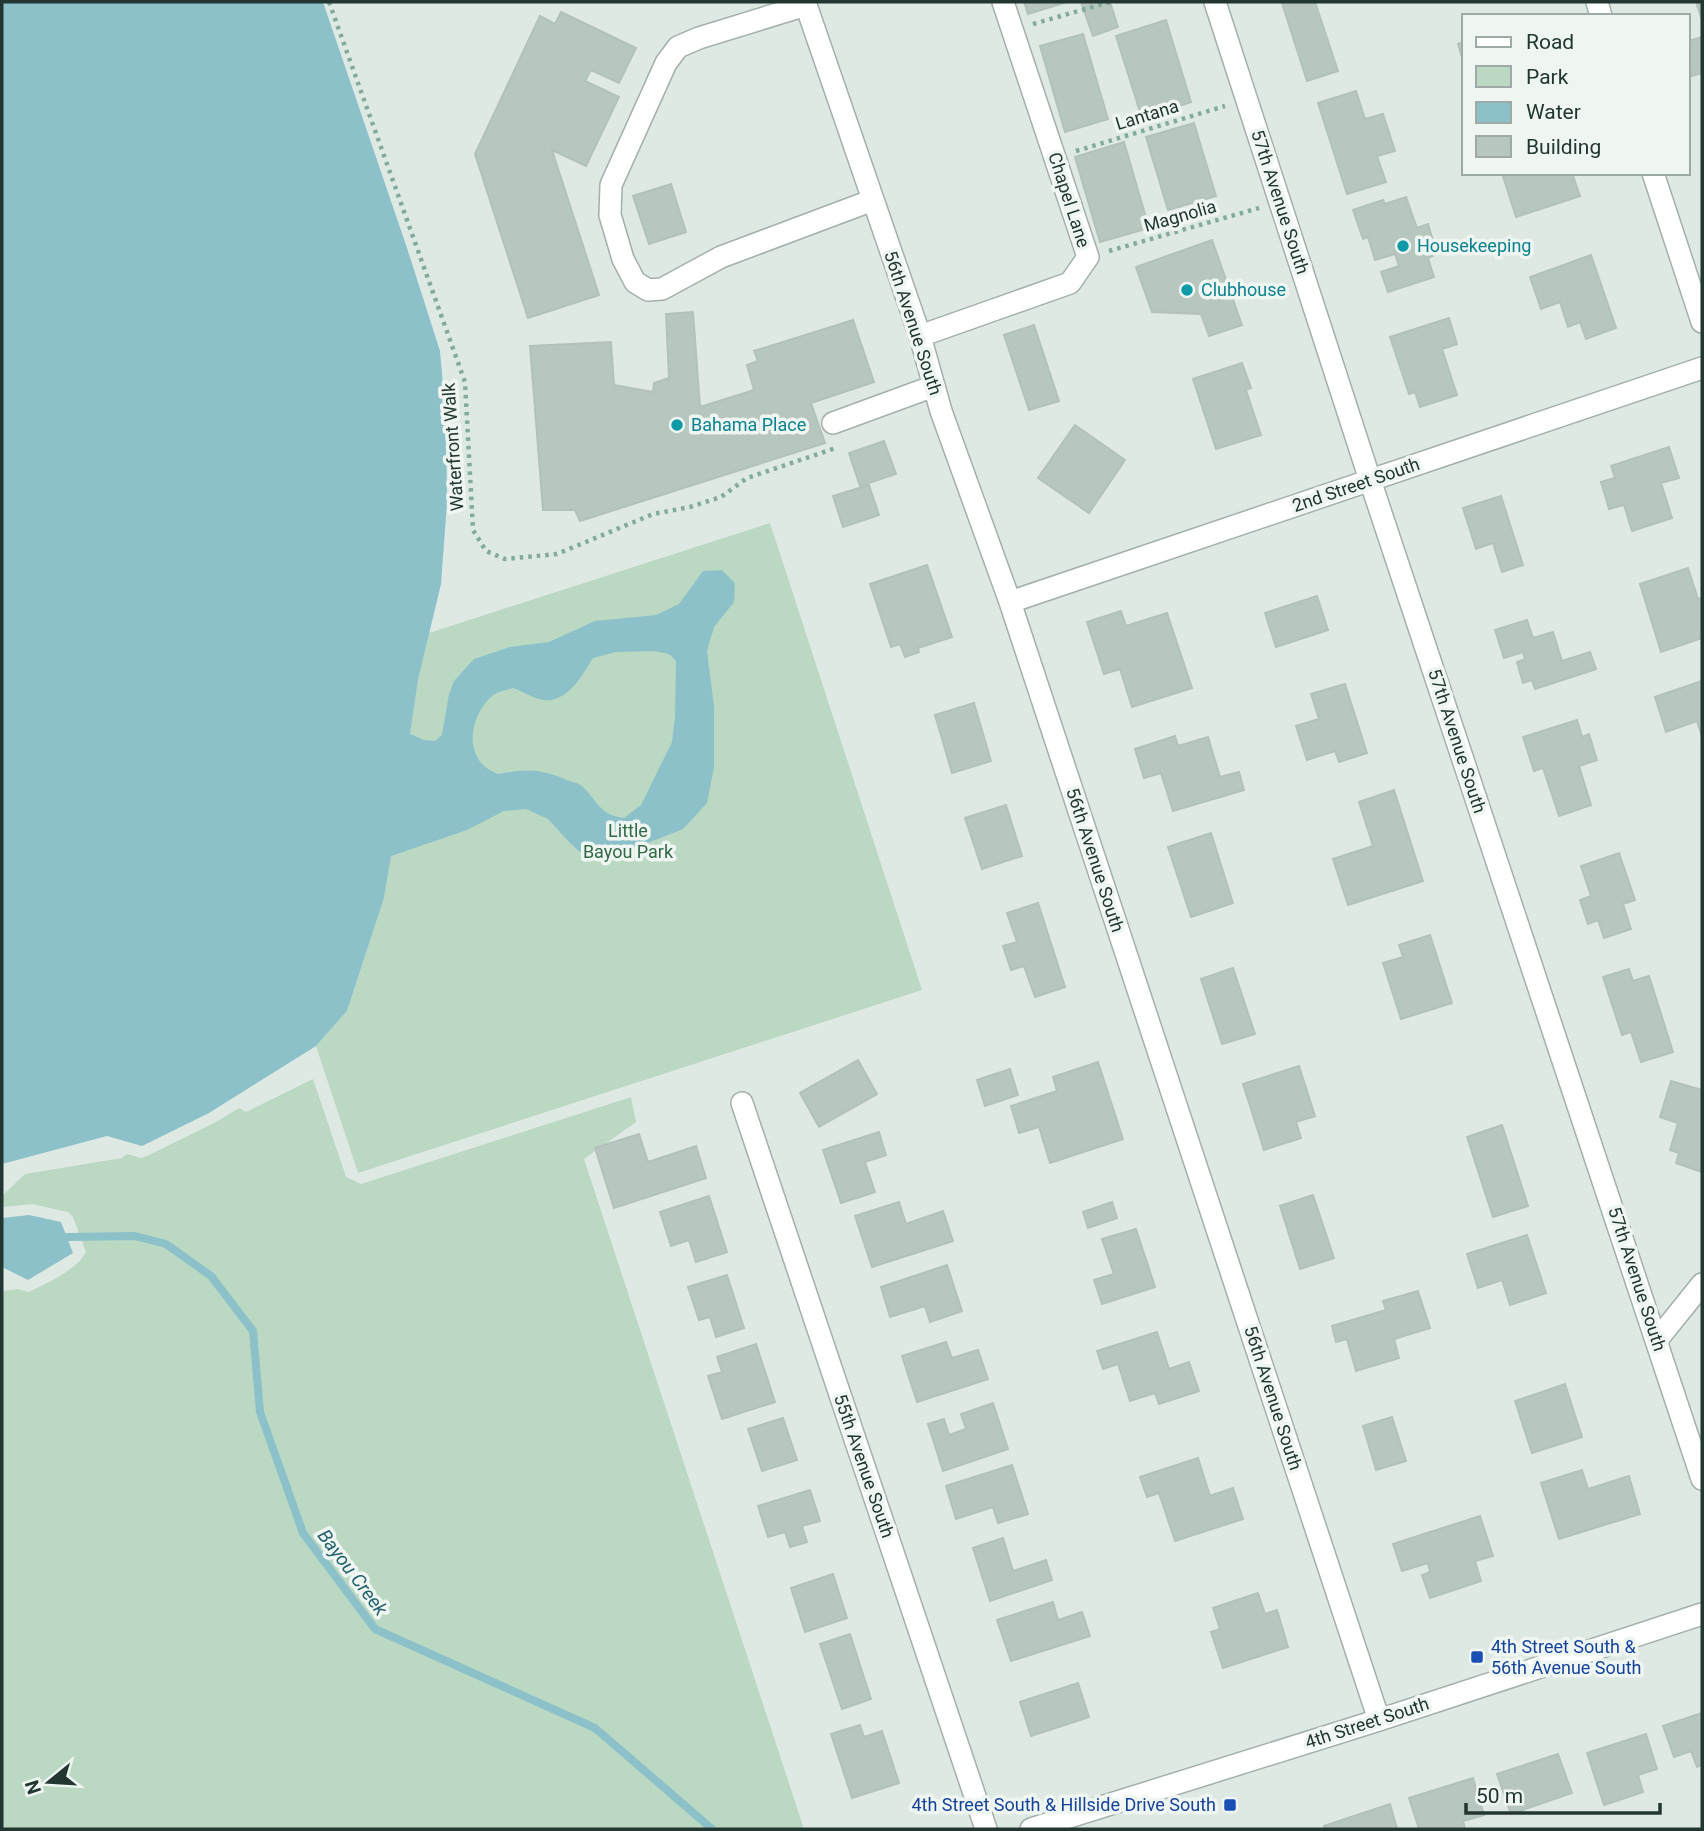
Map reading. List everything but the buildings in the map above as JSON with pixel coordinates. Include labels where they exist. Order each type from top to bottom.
[{"type":"street","name":"Chapel Lane","points":[[920,336],[1070,283],[1088,257],[1003,2]]},
{"type":"street","name":"57th Avenue South","points":[[1215,2],[1370,480],[1702,1479]]},
{"type":"street","name":"56th Avenue South","points":[[806,3],[920,336],[941,411],[1010,602],[1379,1720]]},
{"type":"street","points":[[806,3],[678,47],[666,63],[611,185],[610,215],[623,260],[635,282],[648,290],[662,289],[720,257],[873,200]]},
{"type":"street","points":[[1654,175],[1702,322]]},
{"type":"street","name":"2nd Street South","points":[[1010,602],[1702,368]]},
{"type":"street","points":[[833,424],[934,386]]},
{"type":"street","name":"55th Avenue South","points":[[742,1103],[986,1829]]},
{"type":"street","points":[[1657,1340],[1702,1284]]},
{"type":"street","name":"4th Street South","points":[[1042,1828],[1702,1614]]},
{"type":"path","name":"Waterfront Walk","points":[[329,2],[465,382],[473,530],[486,551],[505,559],[557,554],[653,513],[690,507],[721,497],[747,478],[838,447]]},
{"type":"path","points":[[1012,30],[1110,2]]},
{"type":"path","name":"Lantana","points":[[1055,157],[1247,99]]},
{"type":"path","name":"Magnolia","points":[[1088,257],[1280,201]]},
{"type":"green space","name":"Little Bayou Park","points":[[770,523],[922,990],[358,1173],[316,1046],[347,1011],[384,898],[418,680],[429,633]]},
{"type":"green space","points":[[313,1079],[346,1177],[361,1184],[631,1097],[636,1122],[584,1159],[804,1829],[2,1829],[2,1291],[18,1289],[28,1292],[35,1289],[69,1270],[86,1252],[73,1217],[68,1212],[32,1204],[3,1207],[2,1196],[25,1174],[122,1158],[127,1154],[141,1158],[147,1156],[239,1108],[246,1112]]},
{"type":"water","points":[[2,2],[323,2],[440,351],[446,418],[447,503],[441,584],[418,680],[410,734],[435,741],[442,735],[454,681],[474,659],[510,647],[549,642],[595,621],[656,615],[679,604],[703,571],[722,570],[735,583],[734,602],[714,627],[707,651],[714,706],[714,767],[707,803],[683,829],[608,859],[588,859],[548,819],[526,809],[504,811],[467,830],[391,856],[384,898],[347,1011],[316,1046],[209,1113],[142,1146],[107,1136],[2,1164]],"holes":[[[654,651],[669,654],[676,661],[672,742],[641,805],[624,818],[604,811],[577,783],[533,771],[498,774],[485,767],[478,758],[474,749],[473,730],[480,711],[494,695],[513,688],[540,699],[553,700],[574,686],[593,658],[616,652]]]},
{"type":"water","points":[[29,1215],[61,1222],[73,1253],[28,1280],[2,1267],[2,1218]]},
{"type":"waterway","name":"Bayou Creek","points":[[67,1237],[135,1236],[166,1244],[211,1276],[253,1331],[260,1412],[303,1533],[375,1629],[595,1728],[712,1829]]},
{"type":"place","name":"Housekeeping","points":[[1403,246]]},
{"type":"place","name":"Clubhouse","points":[[1187,290]]},
{"type":"place","name":"Bahama Place","points":[[677,425]]},
{"type":"place","name":"4th Street South & 56th Avenue South","points":[[1477,1657]]},
{"type":"place","name":"4th Street South & Hillside Drive South","points":[[1230,1805]]}]
